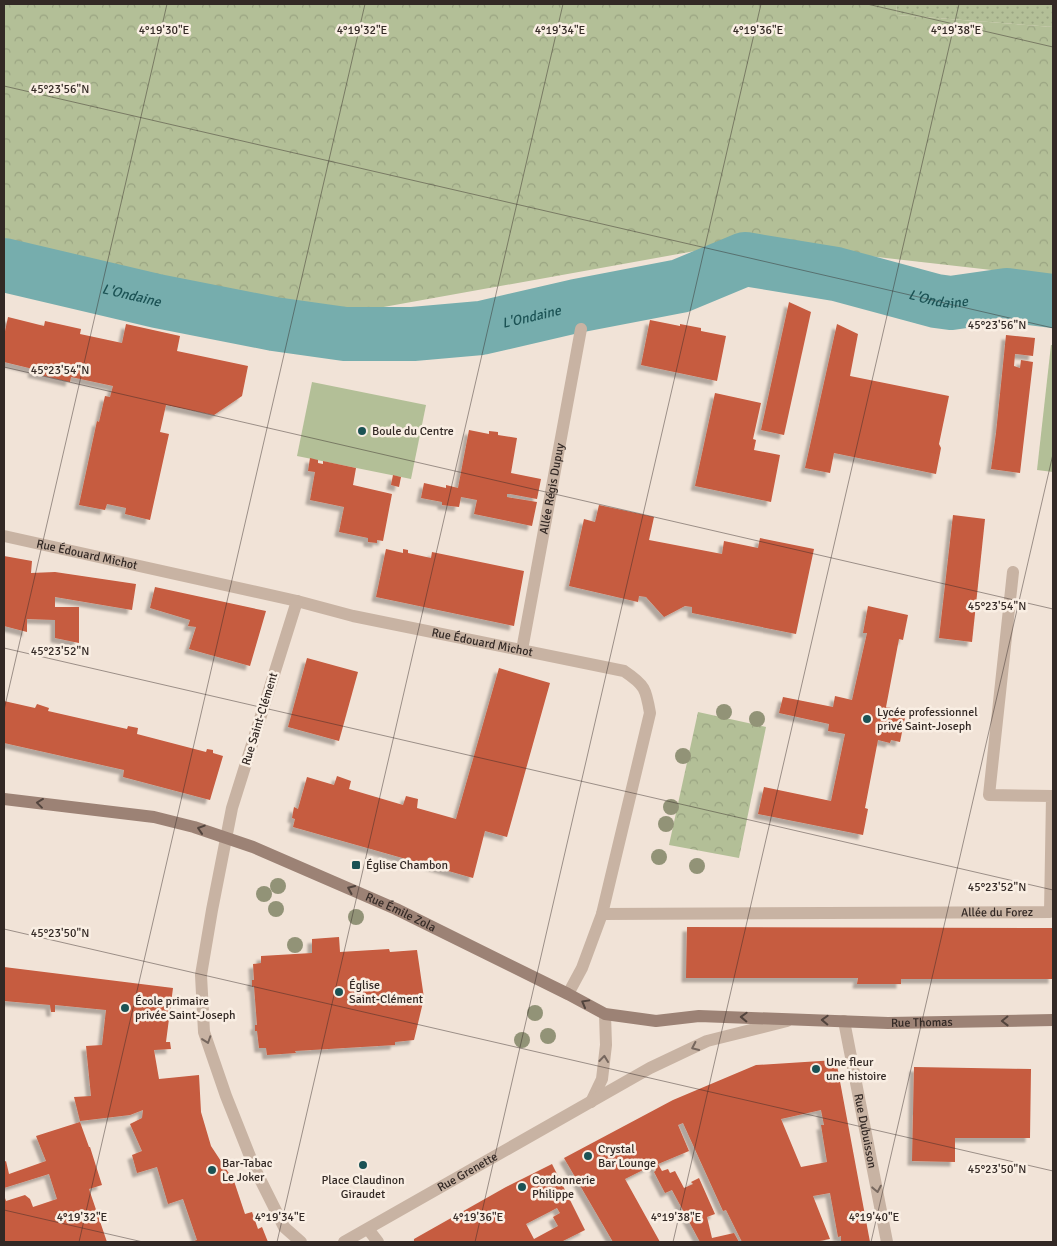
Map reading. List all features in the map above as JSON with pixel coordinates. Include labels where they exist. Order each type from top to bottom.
[{"type":"main road","name":"Rue Émile Zola","points":[[4,799],[154,817],[194,827],[254,847],[396,909],[605,1014],[656,1021],[699,1016],[792,1019]]},
{"type":"main road","name":"Rue Thomas","points":[[792,1019],[888,1023],[1053,1020]]},
{"type":"street","name":"Allée Régis Dupuy","points":[[522,650],[581,328]]},
{"type":"street","name":"Rue Édouard Michot","points":[[4,536],[297,600],[353,616],[624,671],[637,680],[646,691],[650,713],[602,914],[582,968],[568,994]]},
{"type":"street","name":"Allée du Forez","points":[[602,914],[1050,912],[1052,796],[989,795],[1014,572]]},
{"type":"street","name":"Rue Saint-Clément","points":[[297,600],[232,808],[201,975],[204,1032],[226,1096],[255,1169],[284,1227],[301,1242]]},
{"type":"street","points":[[591,1102],[602,1079],[606,1045],[605,1014]]},
{"type":"street","name":"Rue Grenette","points":[[344,1242],[650,1068],[707,1041],[792,1019]]},
{"type":"street","name":"Rue Dubuisson","points":[[844,1021],[887,1242]]},
{"type":"street","points":[[368,1229],[378,1242]]},
{"type":"green space","points":[[4,4],[896,4],[897,15],[1053,27],[1053,277],[745,242],[328,317],[4,238]]},
{"type":"green space","points":[[896,4],[1053,4],[1053,27],[897,15]]},
{"type":"green space","points":[[1051,345],[1053,345],[1053,472],[1037,470]]},
{"type":"green space","name":"Boule du Centre","points":[[312,382],[426,405],[411,479],[297,456]]},
{"type":"green space","points":[[698,712],[766,727],[739,858],[669,845]]},
{"type":"building","points":[[789,302],[811,312],[784,435],[761,430]]},
{"type":"building","points":[[8,317],[44,326],[45,321],[81,329],[80,334],[122,343],[126,324],[180,336],[177,351],[248,366],[242,396],[214,415],[166,405],[160,432],[169,434],[150,520],[125,514],[126,508],[107,504],[105,510],[79,505],[97,421],[99,422],[105,396],[110,397],[113,386],[71,377],[70,382],[32,373],[33,369],[4,362],[4,336]]},
{"type":"building","points":[[650,320],[701,328],[701,331],[726,336],[717,381],[641,365]]},
{"type":"building","points":[[837,324],[858,334],[850,376],[949,396],[939,444],[941,448],[936,474],[834,453],[830,473],[805,468]]},
{"type":"building","points":[[1006,335],[1035,338],[1033,356],[1015,354],[1014,366],[1020,368],[1021,360],[1033,362],[1020,473],[991,469]]},
{"type":"building","points":[[715,393],[761,403],[753,439],[756,440],[754,450],[780,455],[771,502],[695,486]]},
{"type":"building","points":[[469,430],[489,434],[489,431],[498,432],[498,435],[517,438],[511,473],[541,479],[537,499],[510,494],[507,494],[507,497],[537,502],[532,526],[474,514],[477,500],[461,497],[459,507],[442,505],[442,502],[421,498],[424,483],[446,488],[446,485],[458,488]]},
{"type":"building","points":[[310,458],[318,460],[318,463],[323,464],[323,461],[356,468],[353,485],[392,494],[383,541],[377,540],[377,543],[368,542],[368,538],[339,532],[344,507],[310,500],[315,472],[308,471]]},
{"type":"building","points":[[393,475],[401,477],[399,487],[391,485]]},
{"type":"building","points":[[599,505],[654,517],[649,540],[722,554],[724,541],[758,548],[760,538],[814,549],[796,634],[692,613],[692,607],[685,606],[664,617],[646,597],[639,596],[638,602],[569,586],[584,519],[595,522]]},
{"type":"building","points":[[953,515],[985,519],[972,642],[939,638]]},
{"type":"building","points":[[386,549],[403,553],[403,549],[408,550],[408,553],[431,558],[432,552],[524,571],[514,626],[376,597]]},
{"type":"building","points":[[4,556],[32,561],[31,573],[55,572],[136,584],[132,610],[55,597],[55,607],[79,607],[79,643],[55,638],[55,620],[27,619],[27,632],[4,626]]},
{"type":"building","points":[[155,587],[266,611],[250,666],[189,649],[196,627],[188,626],[190,620],[150,608]]},
{"type":"building","name":"Lycée professionnel privé Saint-Joseph","points":[[868,606],[908,615],[903,640],[899,639],[886,707],[906,713],[900,742],[891,740],[890,743],[878,740],[865,808],[868,809],[863,835],[758,814],[764,787],[831,801],[845,734],[828,731],[829,724],[779,713],[783,697],[833,707],[835,696],[852,700],[867,633],[863,633]]},
{"type":"building","points":[[307,658],[358,672],[339,741],[288,727]]},
{"type":"building","points":[[499,668],[550,683],[507,837],[485,831],[473,878],[293,827],[295,819],[292,818],[294,807],[298,809],[307,777],[334,785],[337,776],[351,781],[349,789],[403,805],[406,796],[418,799],[417,808],[456,819]]},
{"type":"building","points":[[4,701],[35,708],[37,704],[49,708],[48,711],[127,729],[128,726],[138,728],[137,734],[206,752],[207,749],[213,750],[213,753],[223,756],[210,800],[123,777],[124,770],[4,743]]},
{"type":"building","points":[[687,927],[1053,928],[1053,979],[901,979],[901,984],[857,984],[858,978],[686,978]]},
{"type":"building","name":"Église Saint-Clément","points":[[339,937],[340,952],[389,949],[390,952],[417,950],[424,998],[414,1040],[395,1042],[395,1045],[295,1051],[296,1053],[267,1055],[266,1048],[259,1048],[257,1031],[255,1031],[255,1025],[257,1025],[254,986],[252,987],[252,980],[254,980],[253,964],[261,963],[261,956],[312,953],[312,939]]},
{"type":"building","points":[[4,967],[173,988],[166,1042],[170,1042],[171,1049],[154,1050],[159,1079],[199,1075],[201,1112],[211,1146],[234,1181],[245,1214],[252,1212],[258,1229],[262,1227],[268,1242],[191,1242],[197,1240],[183,1199],[168,1204],[157,1167],[137,1173],[132,1155],[142,1151],[130,1124],[142,1118],[143,1110],[130,1115],[80,1121],[74,1097],[91,1096],[86,1046],[102,1045],[106,1010],[55,1005],[55,1012],[51,1012],[50,1005],[4,1001]]},
{"type":"building","points":[[836,1060],[870,1242],[841,1242],[841,1236],[838,1237],[830,1193],[813,1196],[830,1239],[814,1242],[742,1242],[726,1210],[723,1211],[683,1123],[678,1125],[689,1151],[658,1164],[662,1171],[668,1169],[670,1173],[675,1171],[684,1188],[693,1184],[691,1182],[699,1178],[715,1214],[707,1217],[712,1238],[734,1233],[739,1242],[700,1242],[672,1190],[665,1193],[654,1172],[656,1170],[653,1165],[625,1179],[660,1242],[613,1242],[564,1158],[673,1100],[756,1065]],"holes":[[[821,1110],[824,1125],[821,1125],[827,1162],[801,1167],[781,1119]]]},
{"type":"building","points":[[914,1067],[1031,1069],[1030,1138],[955,1138],[955,1162],[912,1161]]},
{"type":"building","points":[[80,1122],[102,1185],[89,1189],[107,1242],[4,1242],[4,1195],[6,1201],[25,1195],[30,1199],[33,1207],[57,1199],[49,1174],[4,1188],[4,1162],[6,1161],[9,1174],[46,1161],[36,1136]]},
{"type":"building","points":[[552,1164],[585,1230],[561,1242],[414,1242],[414,1239],[506,1187]],"holes":[[[557,1208],[560,1213],[553,1217],[558,1226],[534,1239],[526,1224]]]},
{"type":"waterway","name":"L'Ondaine","points":[[4,265],[157,301],[274,324],[345,334],[413,334],[481,328],[576,306],[680,286],[745,259],[836,274],[936,301],[951,303],[1007,295],[1053,301]]},
{"type":"place","name":"Boule du Centre","points":[[362,431]]},
{"type":"place","name":"Lycée professionnel privé Saint-Joseph","points":[[867,719]]},
{"type":"place","name":"Église Chambon","points":[[356,865]]},
{"type":"place","name":"Église Saint-Clément","points":[[339,992]]},
{"type":"place","name":"École primaire privée Saint-Joseph","points":[[125,1008]]},
{"type":"place","name":"Une fleur une histoire","points":[[816,1069]]},
{"type":"place","name":"Crystal Bar Lounge","points":[[588,1156]]},
{"type":"place","name":"Place Claudinon Giraudet","points":[[363,1165]]},
{"type":"place","name":"Bar-Tabac Le Joker","points":[[212,1170]]},
{"type":"place","name":"Cordonnerie Philippe","points":[[522,1187]]}]
